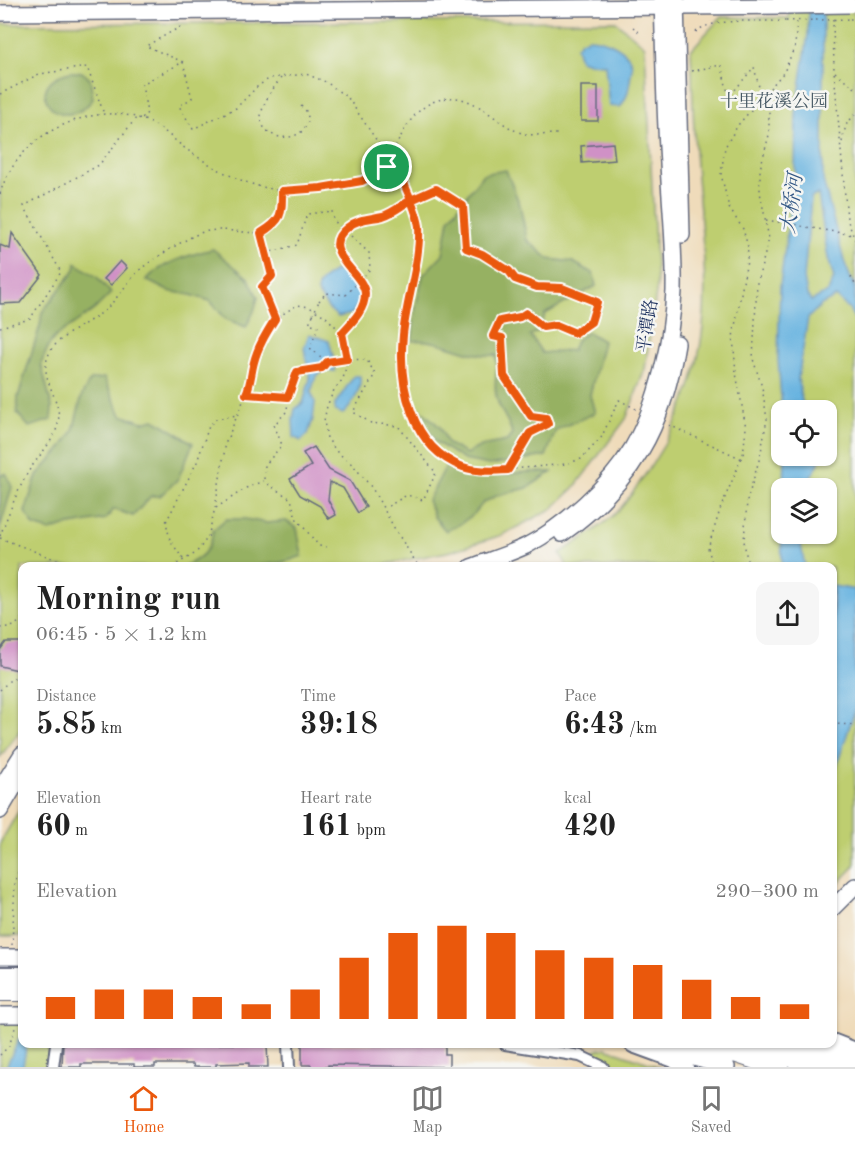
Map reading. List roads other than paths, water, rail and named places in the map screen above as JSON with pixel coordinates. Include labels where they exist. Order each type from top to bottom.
[{"type":"highway","points":[[0,977],[18,977]]},
{"type":"highway","points":[[0,991],[18,991]]},
{"type":"highway","points":[[723,1048],[779,1067]]},
{"type":"highway","points":[[783,1048],[831,1055]]},
{"type":"main road","points":[[645,1048],[674,1059],[685,1067]]},
{"type":"main road","points":[[695,1048],[754,1067]]},
{"type":"main road","points":[[802,1048],[831,1055],[855,1051]]},
{"type":"street","points":[[0,14],[669,3],[790,14],[852,12]]},
{"type":"street","name":"平潭路","points":[[484,562],[526,546],[550,531],[593,496],[632,448],[653,417],[669,387],[683,295],[669,3]]},
{"type":"street","name":"平潭路","points":[[511,562],[531,554],[585,518],[621,480],[641,454],[653,417]]},
{"type":"street","points":[[0,789],[18,760]]},
{"type":"street","points":[[0,812],[18,781]]},
{"type":"street","points":[[837,904],[855,886]]},
{"type":"street","points":[[0,957],[18,957]]},
{"type":"street","points":[[0,1015],[18,1015]]},
{"type":"street","points":[[52,1067],[55,1048]]},
{"type":"street","points":[[288,1048],[289,1067]]},
{"type":"street","points":[[530,1048],[580,1056],[603,1067]]},
{"type":"street","points":[[656,1048],[683,1053],[727,1067]]},
{"type":"street","points":[[831,1055],[855,1064]]},
{"type":"water","name":"大桥河","points":[[809,0],[823,0],[823,180],[844,261],[855,289],[855,320],[849,309],[836,297],[821,305],[808,318],[798,379],[802,400],[781,400],[778,359],[780,285],[795,173],[796,114],[808,34]],"holes":[[[818,194],[828,258],[834,278],[828,292],[811,301],[807,295],[804,278],[811,198]]]},
{"type":"water","points":[[588,38],[615,46],[627,55],[630,61],[632,69],[629,89],[620,107],[609,106],[605,64],[580,60],[576,47]]},
{"type":"water","points":[[337,270],[347,276],[361,294],[360,302],[352,314],[338,317],[328,308],[317,292],[321,282]]},
{"type":"water","points":[[309,334],[329,341],[335,371],[324,371],[316,376],[311,392],[315,402],[313,419],[308,434],[301,441],[294,437],[293,419],[295,409],[303,403],[310,379],[304,348]]},
{"type":"water","points":[[354,376],[360,376],[356,397],[343,414],[335,411],[335,404]]},
{"type":"water","points":[[785,466],[817,466],[810,478],[784,478]]},
{"type":"water","points":[[782,544],[801,544],[804,562],[782,562]]},
{"type":"water","points":[[837,587],[855,590],[855,710],[837,765]]},
{"type":"water","points":[[18,1041],[18,1048],[26,1048],[23,1065],[22,1067],[6,1067]]},
{"type":"park label","name":"十里花溪公园","points":[[774,102]]}]
